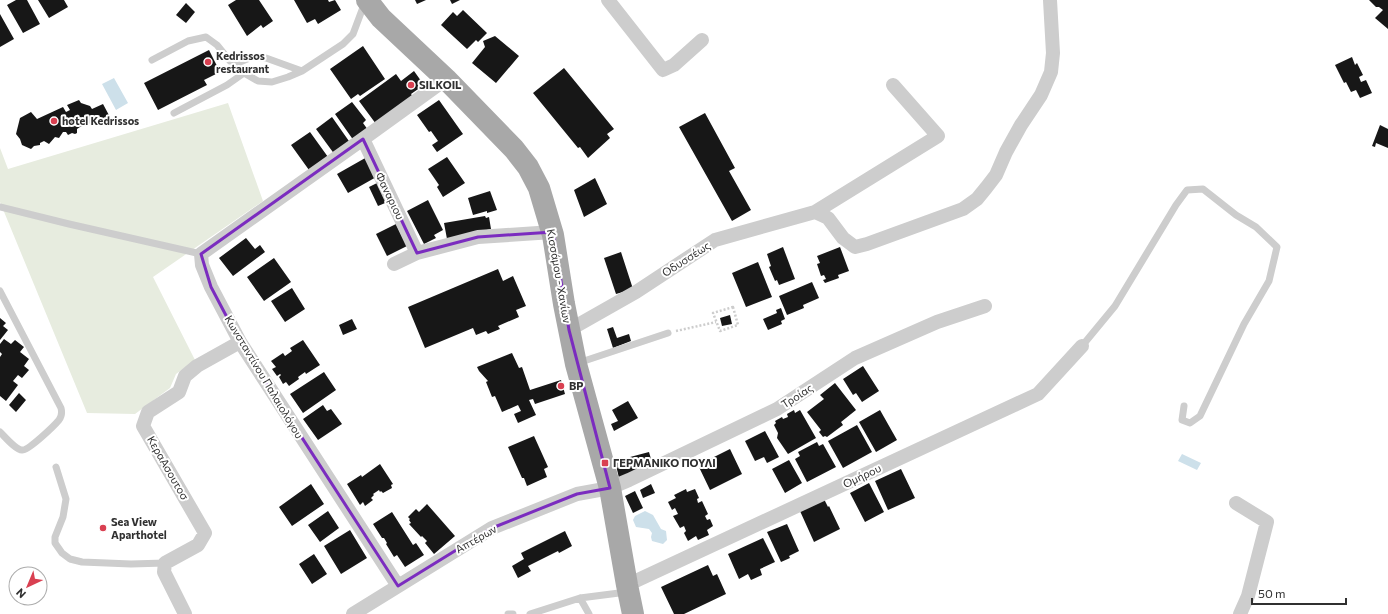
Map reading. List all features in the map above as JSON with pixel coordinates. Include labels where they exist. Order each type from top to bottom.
[{"type":"main road","name":"Κισσάμου - Χανίων","points":[[366,0],[381,18],[446,79],[514,149],[528,167],[539,188],[553,232],[576,364],[610,488],[633,614]]},
{"type":"street","points":[[608,0],[663,70],[674,65],[702,40]]},
{"type":"street","points":[[815,212],[828,218],[843,238],[855,247],[963,209],[976,199],[996,175],[1021,124],[1041,95],[1050,72],[1053,53],[1050,0]]},
{"type":"street","points":[[201,254],[446,79]]},
{"type":"street","name":"Οδυσσέως","points":[[569,330],[636,292],[715,240],[815,212],[938,136],[893,84]]},
{"type":"street","name":"Φαναριου","points":[[363,139],[417,252]]},
{"type":"street","points":[[394,264],[417,252],[478,237],[553,232]]},
{"type":"street","name":"Κωνσταντίνου Παλαιολόγου","points":[[201,254],[202,264],[211,287],[240,342],[398,586]]},
{"type":"street","name":"Τροίας","points":[[610,488],[778,408],[855,358],[937,322],[985,306]]},
{"type":"street","name":"ΚεραΑσουτοσ","points":[[165,563],[198,545],[204,533],[143,426],[148,412],[179,392],[185,376],[197,366],[240,342]]},
{"type":"street","name":"Ομήρου","points":[[628,589],[1038,394],[1082,346]]},
{"type":"street","name":"Απτέρων","points":[[353,614],[492,528],[577,494],[610,488]]},
{"type":"street","points":[[1236,503],[1267,522],[1248,596],[1240,614]]},
{"type":"street","points":[[165,563],[164,572],[185,614]]},
{"type":"lane","points":[[235,62],[244,73],[258,80],[272,82],[288,77],[302,70],[343,44],[353,34],[366,0]]},
{"type":"lane","points":[[152,60],[188,41],[206,37],[217,45],[230,61],[240,62],[252,57],[266,58],[302,70]]},
{"type":"lane","points":[[174,113],[227,85],[244,73]]},
{"type":"lane","points":[[1082,346],[1115,306],[1176,205],[1187,190],[1203,189],[1236,215],[1256,227],[1277,247],[1269,281],[1244,324],[1200,416],[1190,423],[1182,420],[1184,406]]},
{"type":"lane","points":[[0,207],[201,254]]},
{"type":"lane","points":[[0,291],[61,408],[62,413],[59,420],[25,450],[16,448],[0,432]]},
{"type":"lane","points":[[576,364],[668,333]]},
{"type":"lane","points":[[56,467],[66,499],[63,517],[55,537],[55,543],[62,553],[70,559],[82,562],[131,564],[165,563]]},
{"type":"lane","points":[[530,614],[550,611],[580,598],[628,589]]},
{"type":"lane","points":[[580,598],[589,614]]},
{"type":"path","points":[[733,307],[738,325],[720,331],[716,322],[713,313],[733,307]]},
{"type":"path","points":[[668,333],[716,322]]},
{"type":"highlighted area","points":[[363,139],[417,253],[478,237],[553,232],[569,330],[610,488],[577,494],[492,528],[398,586],[240,342],[211,287],[201,254]]},
{"type":"shaded area","points":[[228,103],[263,201],[153,277],[195,360],[176,374],[170,388],[135,414],[87,413],[0,202],[0,148],[8,169]]},
{"type":"water","points":[[114,78],[128,103],[116,110],[102,84]]},
{"type":"water","points":[[1182,454],[1201,463],[1197,470],[1178,461]]},
{"type":"water","points":[[645,511],[653,515],[661,529],[666,531],[667,540],[663,544],[652,541],[652,533],[649,529],[636,527],[633,520],[635,516]]},
{"type":"building","points":[[16,0],[27,0],[40,24],[23,33],[7,5]]},
{"type":"building","points":[[38,0],[64,0],[68,7],[49,18]]},
{"type":"building","points":[[236,0],[259,0],[273,21],[263,28],[261,25],[247,36],[228,5]]},
{"type":"building","points":[[294,0],[328,0],[329,2],[335,0],[341,10],[318,24],[315,19],[307,23]]},
{"type":"building","points":[[415,0],[426,0],[417,4]]},
{"type":"building","points":[[450,0],[460,0],[452,4]]},
{"type":"building","points":[[1369,0],[1388,0],[1388,29],[1375,18],[1383,10],[1376,7]]},
{"type":"building","points":[[186,3],[195,12],[186,23],[176,15]]},
{"type":"building","points":[[463,10],[487,33],[478,42],[476,40],[467,49],[441,25],[453,12],[457,16]]},
{"type":"building","points":[[0,14],[14,39],[0,47]]},
{"type":"building","points":[[495,36],[519,56],[496,83],[472,63],[485,47],[483,41]]},
{"type":"building","points":[[363,46],[385,79],[360,96],[358,94],[351,99],[330,69]]},
{"type":"building","points":[[209,50],[220,72],[204,80],[207,85],[158,110],[144,83]]},
{"type":"building","points":[[1352,57],[1355,65],[1357,63],[1363,75],[1359,77],[1361,82],[1366,80],[1372,93],[1360,98],[1356,90],[1351,92],[1346,82],[1344,83],[1335,65]]},
{"type":"building","points":[[564,68],[614,129],[607,134],[610,138],[588,158],[533,93]]},
{"type":"building","points":[[414,71],[424,85],[411,94],[413,97],[376,124],[359,101],[396,74],[401,81]]},
{"type":"building","points":[[79,100],[81,103],[90,106],[92,109],[103,104],[111,119],[101,126],[94,122],[80,127],[77,129],[77,133],[75,134],[72,133],[68,135],[66,132],[63,132],[59,138],[55,137],[49,144],[44,141],[40,143],[40,145],[34,146],[31,149],[22,145],[16,134],[20,118],[31,112],[37,119],[63,107],[66,112],[70,110],[67,105]]},
{"type":"building","points":[[439,100],[463,134],[437,152],[432,145],[438,141],[431,131],[429,132],[417,115]]},
{"type":"building","points":[[352,102],[366,120],[363,123],[368,130],[354,141],[335,114]]},
{"type":"building","points":[[705,113],[735,168],[729,171],[751,210],[732,221],[679,127]]},
{"type":"building","points":[[332,117],[351,144],[335,155],[316,129]]},
{"type":"building","points":[[1380,125],[1388,129],[1388,148],[1376,143],[1375,147],[1372,146]]},
{"type":"building","points":[[310,132],[328,157],[309,170],[291,145]]},
{"type":"building","points":[[367,157],[378,176],[348,193],[337,174]]},
{"type":"building","points":[[447,157],[465,183],[443,197],[437,187],[439,185],[428,169]]},
{"type":"building","points":[[595,178],[607,204],[584,217],[574,190]]},
{"type":"building","points":[[381,181],[390,201],[378,206],[369,187]]},
{"type":"building","points":[[490,191],[497,210],[473,215],[468,198]]},
{"type":"building","points":[[428,200],[443,230],[434,235],[436,238],[424,244],[407,211]]},
{"type":"building","points":[[485,216],[486,218],[489,217],[491,229],[447,239],[444,223]]},
{"type":"building","points":[[396,224],[407,246],[387,256],[376,234]]},
{"type":"building","points":[[246,238],[255,249],[260,245],[265,252],[233,276],[219,258]]},
{"type":"building","points":[[783,247],[795,279],[779,285],[777,280],[775,281],[769,267],[771,266],[767,254]]},
{"type":"building","points":[[840,247],[849,271],[838,275],[839,278],[825,283],[823,280],[826,279],[824,275],[821,276],[817,264],[820,263],[817,256]]},
{"type":"building","points":[[621,252],[633,289],[616,294],[604,258]]},
{"type":"building","points":[[274,258],[291,282],[264,301],[247,277]]},
{"type":"building","points":[[758,262],[772,297],[746,307],[732,273]]},
{"type":"building","points":[[498,269],[503,281],[513,276],[526,306],[516,310],[519,317],[498,326],[500,329],[488,334],[486,331],[476,335],[473,328],[425,348],[408,307]]},
{"type":"building","points":[[812,282],[819,298],[803,305],[804,308],[787,315],[779,296]]},
{"type":"building","points":[[292,288],[305,309],[285,322],[271,301]]},
{"type":"building","points":[[781,308],[785,319],[781,321],[782,324],[768,330],[763,319],[777,313],[776,310]]},
{"type":"building","points":[[730,315],[732,324],[722,326],[720,318]]},
{"type":"building","points":[[0,318],[6,323],[3,326],[8,330],[0,340]]},
{"type":"building","points":[[352,319],[357,329],[343,335],[339,325]]},
{"type":"building","points":[[613,327],[617,338],[629,334],[631,341],[613,348],[607,329]]},
{"type":"building","points":[[4,339],[11,344],[15,340],[24,347],[20,352],[29,359],[24,366],[29,370],[22,378],[18,375],[13,381],[18,385],[6,401],[0,396],[0,357],[2,354],[0,352],[0,344]]},
{"type":"building","points":[[303,340],[320,365],[306,374],[305,372],[298,377],[299,379],[289,386],[286,382],[283,384],[279,377],[281,375],[280,374],[277,376],[272,369],[276,367],[271,361],[283,353],[285,356],[292,351],[290,348]]},
{"type":"building","points":[[512,353],[519,368],[522,367],[530,390],[561,380],[565,394],[535,404],[533,399],[529,400],[536,415],[518,423],[514,414],[521,411],[518,405],[502,412],[495,396],[492,397],[486,382],[488,381],[477,367]]},
{"type":"building","points":[[863,366],[879,391],[862,402],[856,393],[853,395],[843,379]]},
{"type":"building","points":[[324,372],[336,390],[303,413],[290,394]]},
{"type":"building","points":[[835,383],[856,410],[841,422],[843,425],[827,437],[823,437],[819,432],[821,430],[807,412],[824,399],[820,395]]},
{"type":"building","points":[[19,393],[26,400],[16,412],[9,405]]},
{"type":"building","points":[[628,401],[638,418],[614,431],[611,424],[618,421],[612,410]]},
{"type":"building","points":[[323,405],[327,411],[331,409],[342,424],[318,440],[303,419]]},
{"type":"building","points":[[794,410],[795,413],[800,410],[816,438],[788,454],[777,438],[778,433],[774,425],[776,423],[775,421],[782,417],[783,419],[788,417],[787,414]]},
{"type":"building","points":[[880,410],[897,440],[876,452],[859,422]]},
{"type":"building","points":[[857,425],[872,452],[843,468],[828,441]]},
{"type":"building","points":[[765,431],[779,457],[767,463],[764,457],[755,461],[745,441]]},
{"type":"building","points":[[534,436],[548,467],[544,469],[547,477],[527,486],[508,447]]},
{"type":"building","points":[[817,442],[819,446],[823,444],[836,467],[807,482],[795,459],[800,456],[798,452]]},
{"type":"building","points":[[730,449],[742,474],[710,490],[698,465]]},
{"type":"building","points":[[649,452],[653,466],[619,478],[615,461]]},
{"type":"building","points":[[789,460],[802,483],[785,493],[772,469]]},
{"type":"building","points":[[380,464],[393,484],[391,485],[392,488],[383,493],[379,490],[373,494],[374,495],[371,498],[373,500],[365,506],[363,502],[360,505],[347,484],[361,475],[362,477]]},
{"type":"building","points":[[901,469],[915,498],[888,510],[875,481]]},
{"type":"building","points":[[869,483],[884,512],[865,522],[850,493]]},
{"type":"building","points":[[311,484],[324,504],[292,526],[279,507]]},
{"type":"building","points":[[651,484],[655,493],[643,498],[640,490]]},
{"type":"building","points":[[686,489],[687,492],[695,489],[699,498],[697,499],[698,503],[702,501],[708,514],[705,516],[707,520],[710,519],[713,526],[707,530],[709,535],[698,540],[696,536],[688,541],[684,533],[686,531],[684,526],[680,528],[673,516],[678,514],[675,508],[672,510],[668,502],[676,498],[674,495]]},
{"type":"building","points":[[635,491],[643,508],[633,513],[625,496]]},
{"type":"building","points":[[824,499],[840,529],[814,542],[800,511]]},
{"type":"building","points":[[427,504],[455,536],[434,554],[425,543],[427,541],[422,536],[421,537],[409,524],[411,523],[408,517],[416,509],[419,512]]},
{"type":"building","points":[[328,511],[339,528],[320,542],[308,525]]},
{"type":"building","points":[[392,512],[413,545],[416,543],[424,555],[405,567],[397,555],[394,557],[384,538],[382,538],[373,524]]},
{"type":"building","points":[[787,524],[799,551],[789,556],[790,558],[781,562],[767,532]]},
{"type":"building","points":[[350,530],[367,558],[341,574],[324,546]]},
{"type":"building","points":[[565,531],[572,546],[559,553],[558,551],[528,566],[531,571],[518,578],[512,566],[524,559],[521,553]]},
{"type":"building","points":[[763,538],[775,562],[760,569],[762,575],[751,580],[748,574],[739,579],[728,554]]},
{"type":"building","points":[[314,554],[327,574],[312,584],[299,564]]},
{"type":"building","points":[[708,565],[713,576],[717,574],[726,594],[684,614],[674,614],[661,587]]},
{"type":"place","name":"Kedrissos restaurant","points":[[208,62]]},
{"type":"place","name":"SILKOIL","points":[[411,85]]},
{"type":"place","name":"hotel Kedrissos","points":[[54,121]]},
{"type":"place","name":"BP","points":[[561,386]]},
{"type":"place","name":"ΓΕΡΜΑΝΙΚΟ ΠΟΥΛΙ","points":[[605,463]]},
{"type":"place","name":"Sea View Aparthotel","points":[[103,528]]}]
